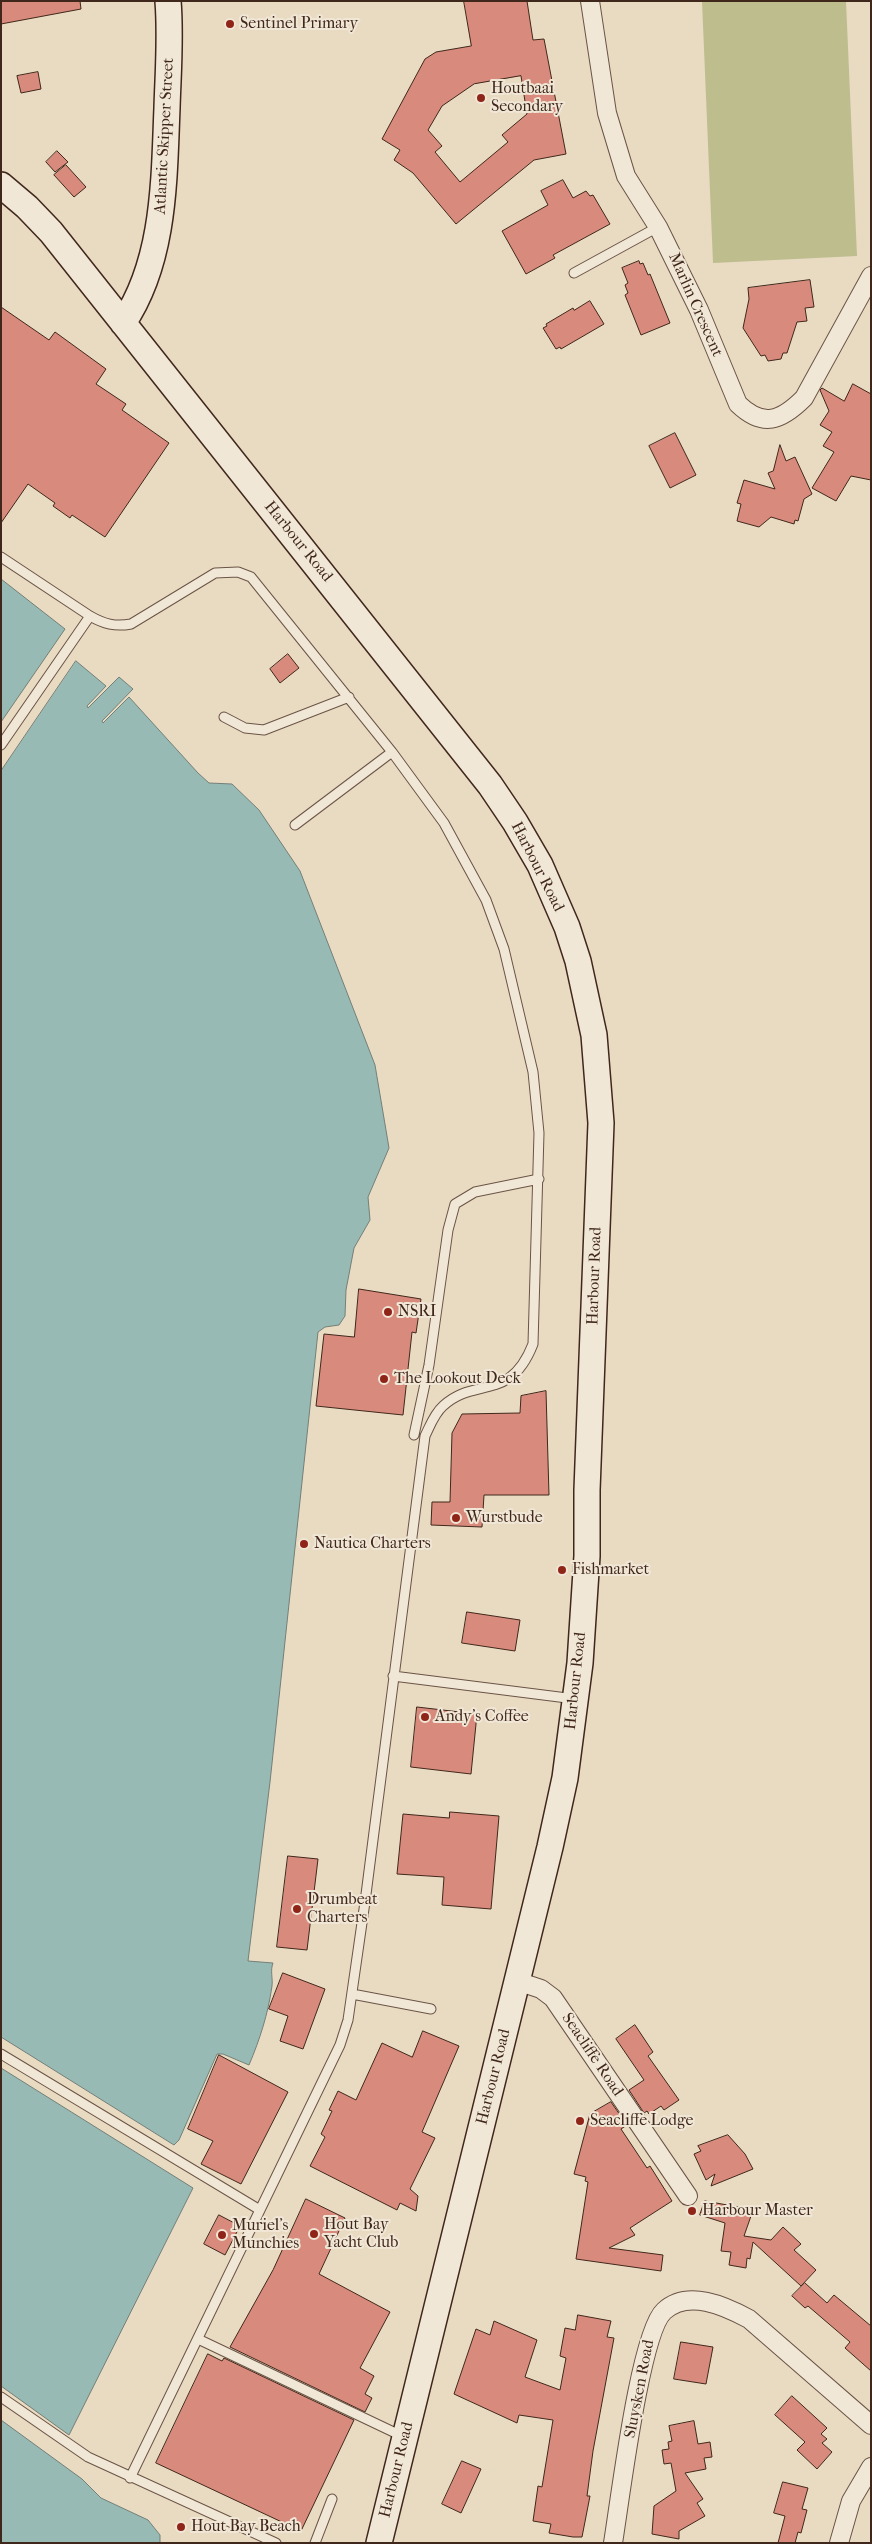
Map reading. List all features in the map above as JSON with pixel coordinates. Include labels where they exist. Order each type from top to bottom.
[{"type":"street","name":"Atlantic Skipper Street","points":[[123,323],[136,304],[160,222],[170,27],[168,1]]},
{"type":"street","name":"Marlin Crescent","points":[[590,1],[607,113],[626,176],[658,226],[699,310],[738,404],[750,416],[771,420],[790,411],[804,398],[871,276]]},
{"type":"street","name":"Harbour Road","points":[[1,185],[27,207],[51,232],[490,785],[515,822],[540,865],[570,936],[578,961],[594,1035],[601,1123],[587,1490],[587,1556],[575,1699],[563,1786],[379,2543]]},
{"type":"street","name":"Seacliffe Road","points":[[517,1981],[541,1989],[553,1998],[688,2196]]},
{"type":"street","name":"Sluysken Road","points":[[613,2543],[645,2352],[657,2319],[674,2304],[682,2301],[705,2301],[728,2308],[749,2319],[871,2425]]},
{"type":"street","points":[[839,2543],[851,2501],[871,2467]]},
{"type":"lane","points":[[574,273],[658,226]]},
{"type":"lane","points":[[1,557],[90,616],[104,623],[118,626],[131,624],[215,573],[238,572],[251,577],[266,593],[392,752],[444,823],[486,900],[504,949],[533,1072],[539,1133],[533,1344],[528,1357],[511,1377],[500,1384],[454,1398],[442,1407],[425,1436],[348,2020],[340,2045],[130,2478]]},
{"type":"lane","points":[[1,745],[90,616]]},
{"type":"lane","points":[[224,718],[245,728],[264,730],[349,697]]},
{"type":"lane","points":[[295,825],[392,752]]},
{"type":"lane","points":[[414,1435],[429,1365],[448,1230],[455,1204],[475,1192],[539,1179]]},
{"type":"lane","points":[[393,1676],[575,1699]]},
{"type":"lane","points":[[352,1994],[431,2009]]},
{"type":"lane","points":[[1,2054],[260,2210]]},
{"type":"lane","points":[[198,2339],[404,2437]]},
{"type":"lane","points":[[1,2398],[73,2449],[130,2478],[276,2543]]},
{"type":"lane","points":[[315,2543],[332,2499]]},
{"type":"shaded area","points":[[702,1],[846,1],[857,256],[713,263]]},
{"type":"water","points":[[1,579],[65,629],[1,722]]},
{"type":"water","points":[[76,661],[106,686],[87,706],[88,708],[119,677],[133,689],[102,721],[103,723],[129,697],[209,783],[232,784],[259,810],[300,871],[375,1065],[389,1148],[368,1197],[370,1220],[354,1248],[346,1290],[345,1316],[339,1325],[325,1327],[318,1332],[270,1782],[248,1961],[273,1963],[272,1986],[268,2006],[260,2036],[249,2065],[223,2054],[217,2054],[179,2140],[174,2145],[1,2037],[1,771]]},
{"type":"water","points":[[1,2068],[193,2188],[69,2435],[1,2386]]},
{"type":"water","points":[[1,2420],[82,2479],[101,2498],[148,2520],[160,2535],[160,2543],[1,2543]]},
{"type":"building","points":[[1,1],[80,1],[81,9],[1,24]]},
{"type":"building","points":[[464,1],[527,1],[533,40],[544,39],[566,154],[534,160],[456,224],[413,173],[394,160],[400,150],[382,139],[425,59],[436,52],[471,46]],"holes":[[[521,76],[527,114],[502,135],[508,142],[460,182],[435,152],[442,146],[428,130],[442,106],[474,84]]]},
{"type":"building","points":[[38,72],[41,89],[21,93],[17,76]]},
{"type":"building","points":[[57,151],[68,162],[55,172],[46,162]]},
{"type":"building","points":[[66,165],[86,187],[74,197],[54,175]]},
{"type":"building","points":[[563,180],[573,198],[586,191],[590,196],[593,195],[610,224],[553,255],[555,258],[526,274],[502,231],[548,205],[541,191]]},
{"type":"building","points":[[639,261],[640,264],[643,263],[648,275],[650,274],[670,323],[641,335],[625,295],[628,293],[625,285],[628,283],[622,268]]},
{"type":"building","points":[[810,280],[814,307],[805,308],[807,321],[797,322],[787,353],[783,353],[781,359],[768,361],[765,355],[761,356],[743,328],[749,299],[748,288]]},
{"type":"building","points":[[590,301],[604,324],[561,349],[560,347],[556,349],[543,328],[547,326],[546,324],[573,308],[574,310]]},
{"type":"building","points":[[1,307],[49,340],[55,332],[106,369],[96,384],[126,404],[122,410],[169,443],[105,537],[72,515],[70,518],[53,506],[55,503],[28,484],[1,523]]},
{"type":"building","points":[[853,384],[871,394],[871,480],[851,476],[836,501],[812,488],[834,452],[823,446],[832,432],[820,425],[829,411],[820,390],[822,388],[844,401]]},
{"type":"building","points":[[675,433],[696,475],[670,488],[649,446]]},
{"type":"building","points":[[780,445],[786,461],[795,457],[812,494],[804,499],[798,521],[795,520],[794,524],[771,517],[759,527],[737,521],[741,504],[737,503],[744,480],[775,489],[768,473],[773,471]]},
{"type":"building","points":[[288,654],[299,668],[280,683],[270,669]]},
{"type":"building","points":[[359,1289],[421,1299],[416,1333],[412,1332],[403,1415],[316,1406],[324,1334],[354,1337]]},
{"type":"building","points":[[546,1391],[549,1495],[484,1495],[482,1527],[431,1525],[432,1502],[450,1502],[452,1433],[462,1414],[520,1413],[521,1396]]},
{"type":"building","points":[[467,1612],[520,1620],[515,1651],[462,1643]]},
{"type":"building","points":[[417,1707],[477,1714],[471,1774],[411,1767]]},
{"type":"building","points":[[450,1812],[499,1816],[491,1909],[442,1905],[444,1877],[397,1874],[403,1814],[449,1818]]},
{"type":"building","points":[[288,1856],[318,1859],[307,1950],[277,1947]]},
{"type":"building","points":[[283,1973],[325,1989],[303,2049],[280,2041],[288,2016],[269,2009]]},
{"type":"building","points":[[635,2025],[653,2052],[648,2056],[679,2100],[664,2110],[661,2106],[649,2114],[647,2111],[644,2113],[629,2090],[644,2080],[616,2039]]},
{"type":"building","points":[[423,2031],[459,2046],[422,2132],[435,2138],[410,2189],[418,2196],[416,2211],[400,2203],[397,2210],[310,2166],[325,2137],[321,2134],[332,2111],[329,2110],[338,2091],[356,2100],[382,2043],[412,2057]]},
{"type":"building","points":[[219,2055],[288,2092],[241,2184],[201,2164],[213,2141],[188,2129]]},
{"type":"building","points":[[611,2102],[627,2125],[621,2129],[647,2168],[650,2166],[672,2201],[630,2228],[635,2235],[609,2248],[663,2255],[661,2271],[576,2259],[588,2182],[585,2181],[586,2177],[574,2174],[590,2114]]},
{"type":"building","points":[[728,2135],[745,2154],[753,2169],[711,2186],[715,2174],[706,2180],[694,2154],[701,2151],[698,2146]]},
{"type":"building","points":[[306,2199],[345,2218],[319,2274],[390,2312],[360,2368],[374,2376],[365,2394],[372,2398],[365,2412],[230,2347],[273,2270]]},
{"type":"building","points":[[705,2201],[744,2208],[751,2216],[744,2236],[771,2240],[783,2227],[801,2244],[794,2250],[816,2270],[801,2286],[753,2242],[750,2259],[747,2258],[746,2268],[729,2265],[731,2252],[721,2251],[725,2223],[700,2215]]},
{"type":"building","name":"Muriel's Munchies","points":[[219,2215],[240,2226],[225,2255],[204,2244]]},
{"type":"building","points":[[805,2283],[827,2303],[834,2295],[871,2326],[871,2371],[845,2348],[850,2342],[808,2306],[805,2308],[792,2296]]},
{"type":"building","points":[[578,2315],[611,2321],[607,2337],[614,2338],[593,2451],[587,2496],[590,2496],[582,2537],[573,2537],[549,2533],[551,2524],[533,2521],[538,2486],[542,2487],[553,2420],[519,2415],[517,2423],[454,2394],[476,2329],[490,2335],[494,2321],[537,2340],[525,2377],[560,2390],[566,2358],[560,2356],[565,2328],[575,2330]]},
{"type":"building","points":[[681,2342],[713,2347],[706,2384],[674,2379]]},
{"type":"building","points":[[208,2354],[222,2361],[224,2358],[354,2420],[301,2531],[156,2463]]},
{"type":"building","points":[[792,2396],[827,2428],[821,2434],[827,2439],[822,2443],[832,2452],[817,2469],[797,2450],[805,2442],[775,2415]]},
{"type":"building","points":[[694,2421],[698,2444],[710,2442],[712,2457],[704,2458],[706,2469],[685,2473],[703,2499],[697,2503],[705,2516],[679,2531],[679,2539],[652,2534],[654,2506],[676,2491],[671,2463],[664,2464],[662,2450],[669,2449],[668,2442],[672,2441],[669,2426]]},
{"type":"building","points":[[462,2461],[481,2469],[461,2513],[442,2504]]},
{"type":"building","points":[[783,2482],[808,2488],[802,2509],[807,2510],[801,2533],[798,2532],[795,2543],[778,2543],[785,2516],[774,2513]]},
{"type":"place","name":"Sentinel Primary","points":[[230,24]]},
{"type":"place","name":"Houtbaai Secondary","points":[[481,98]]},
{"type":"place","name":"NSRI","points":[[388,1312]]},
{"type":"place","name":"The Lookout Deck","points":[[384,1379]]},
{"type":"place","name":"Wurstbude","points":[[456,1518]]},
{"type":"place","name":"Nautica Charters","points":[[304,1544]]},
{"type":"place","name":"Fishmarket","points":[[562,1570]]},
{"type":"place","name":"Andy's Coffee","points":[[425,1717]]},
{"type":"place","name":"Drumbeat Charters","points":[[297,1909]]},
{"type":"place","name":"Seacliffe Lodge","points":[[580,2121]]},
{"type":"place","name":"Harbour Master","points":[[692,2211]]},
{"type":"place","name":"Hout Bay Yacht Club","points":[[314,2234]]},
{"type":"place","name":"Muriel's Munchies","points":[[222,2235]]},
{"type":"place","name":"Hout Bay Beach","points":[[181,2527]]}]
